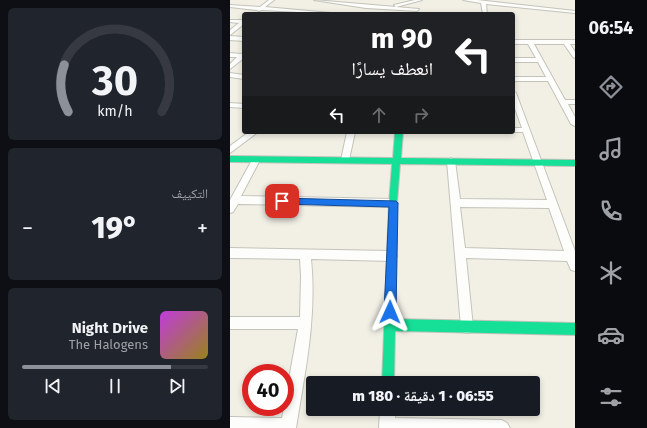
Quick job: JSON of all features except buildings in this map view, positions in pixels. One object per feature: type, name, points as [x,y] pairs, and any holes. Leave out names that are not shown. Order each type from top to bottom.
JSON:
[{"type":"street","points":[[230,6],[238,0]]},
{"type":"street","points":[[258,12],[272,0]]},
{"type":"street","points":[[316,0],[415,12],[424,0]]},
{"type":"street","points":[[333,0],[349,5],[364,0]]},
{"type":"street","points":[[382,8],[419,0]]},
{"type":"street","points":[[464,0],[575,12]]},
{"type":"street","points":[[483,2],[485,12]]},
{"type":"street","points":[[230,6],[284,12]]},
{"type":"street","points":[[359,6],[379,12]]},
{"type":"street","points":[[230,21],[242,22]]},
{"type":"street","points":[[230,33],[242,24]]},
{"type":"street","points":[[230,38],[242,40]]},
{"type":"street","points":[[515,42],[575,42]]},
{"type":"street","points":[[530,42],[575,124]]},
{"type":"street","points":[[566,42],[575,56]]},
{"type":"street","points":[[230,55],[242,56]]},
{"type":"street","points":[[230,67],[242,57]]},
{"type":"street","points":[[515,60],[540,60]]},
{"type":"street","points":[[230,75],[242,77]]},
{"type":"street","points":[[515,79],[550,79]]},
{"type":"street","points":[[563,102],[575,102]]},
{"type":"street","points":[[460,253],[574,259],[552,204],[527,130],[515,103]]},
{"type":"street","points":[[230,105],[242,106]]},
{"type":"street","points":[[515,130],[527,130]]},
{"type":"street","points":[[230,150],[252,134]]},
{"type":"street","points":[[345,160],[351,134]]},
{"type":"street","points":[[388,376],[393,203],[398,161],[399,134]]},
{"type":"street","points":[[230,143],[239,144]]},
{"type":"street","points":[[230,159],[575,163]]},
{"type":"street","points":[[230,209],[256,160]]},
{"type":"street","points":[[451,161],[467,327]]},
{"type":"street","points":[[235,200],[393,203]]},
{"type":"street","points":[[455,203],[552,204]]},
{"type":"street","points":[[230,253],[391,256]]},
{"type":"street","points":[[230,425],[288,427],[306,323],[308,285],[305,254]]},
{"type":"street","points":[[230,323],[306,323]]},
{"type":"street","points":[[390,325],[575,329]]},
{"type":"street","points":[[388,416],[388,427],[502,428]]},
{"type":"traffic: fast","points":[[388,376],[393,203],[399,134]]},
{"type":"traffic: fast","points":[[230,159],[575,163]]},
{"type":"traffic: fast","points":[[390,325],[575,329]]},
{"type":"route","points":[[282,201],[393,203],[390,312]]}]
